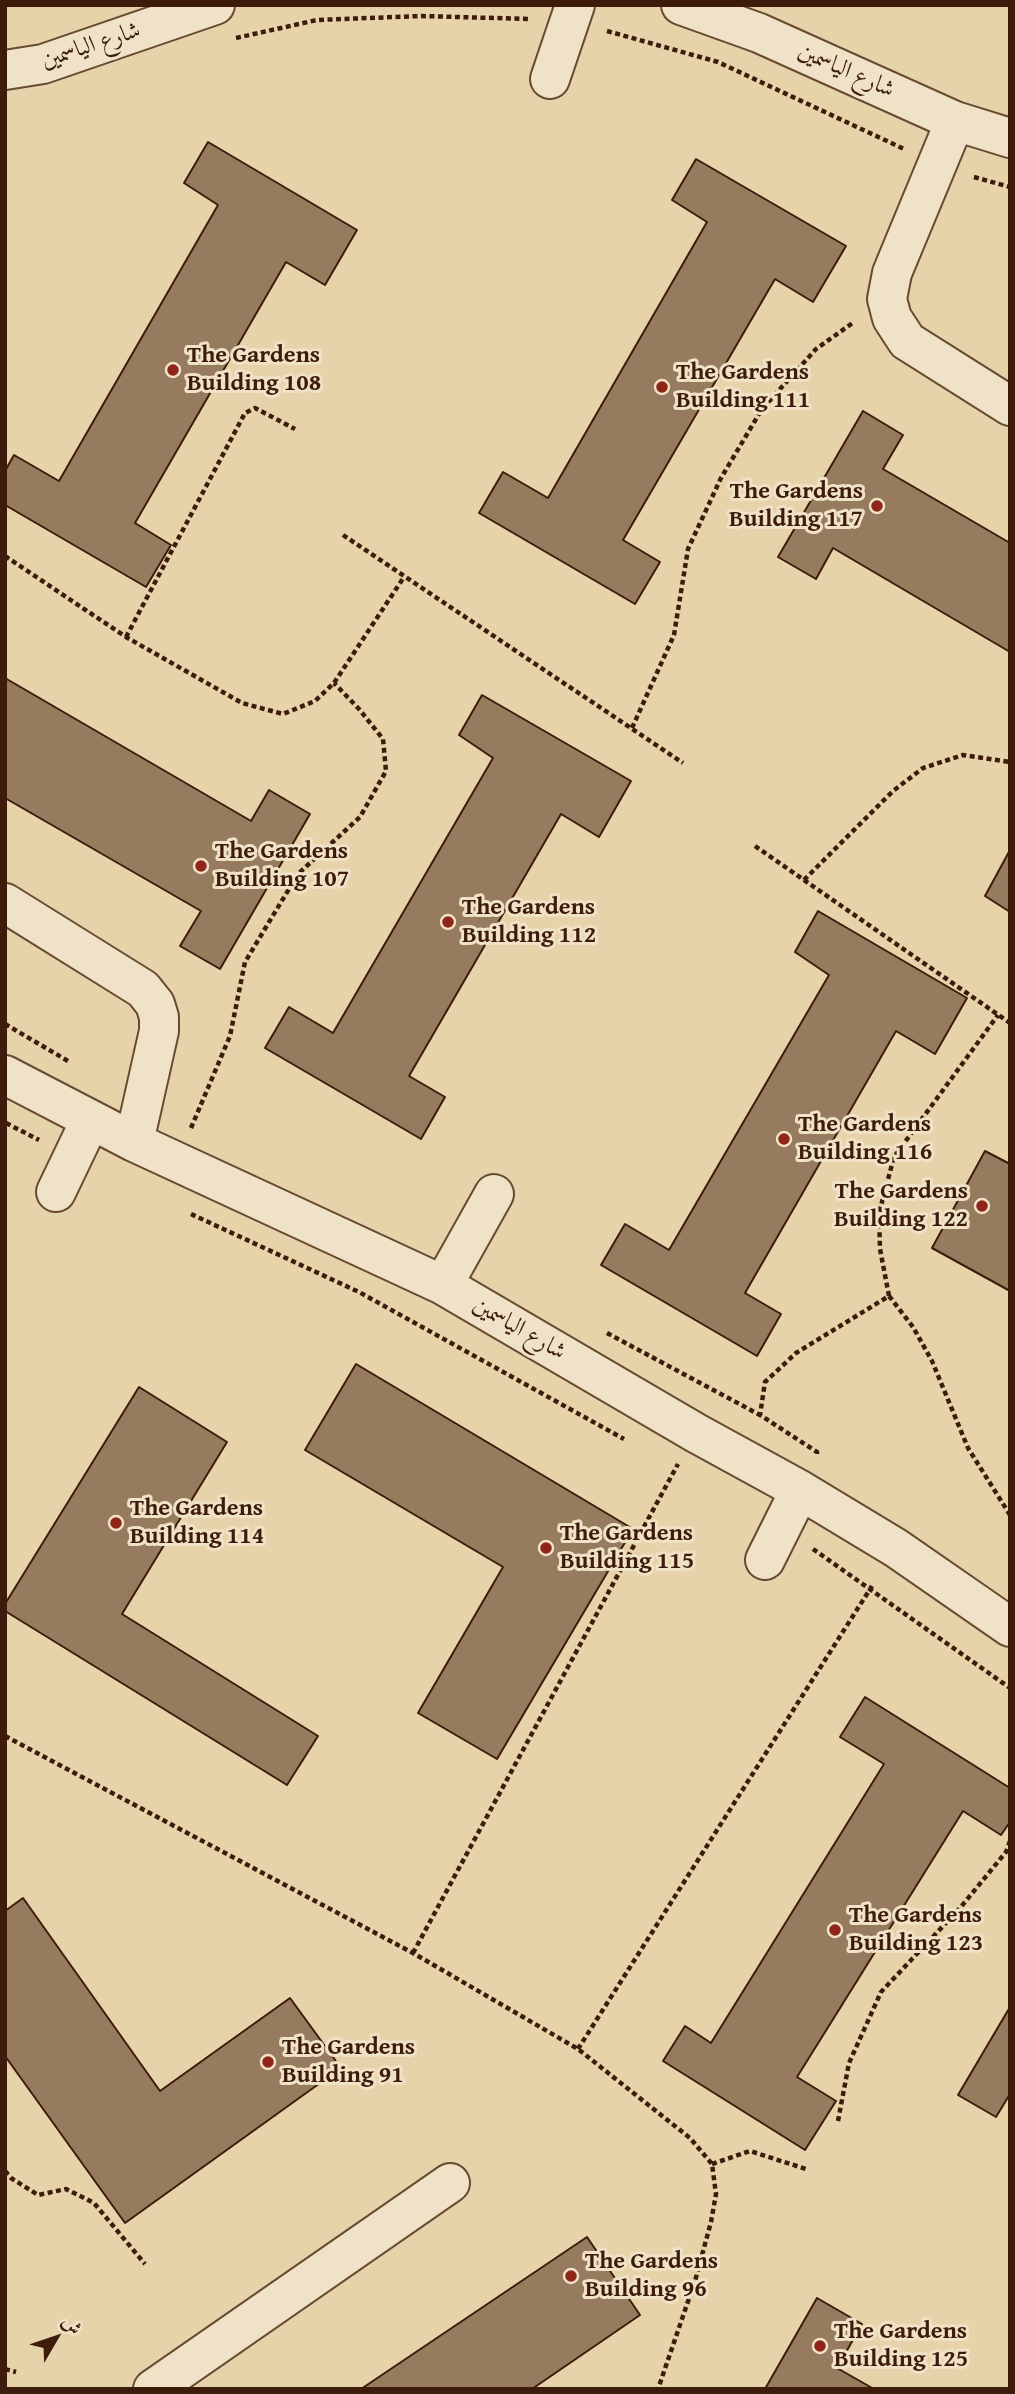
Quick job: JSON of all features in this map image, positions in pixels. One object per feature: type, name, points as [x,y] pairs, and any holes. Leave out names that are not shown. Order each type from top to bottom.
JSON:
[{"type":"street","name":"شارع الياسمين","points":[[5,70],[43,64],[215,5]]},
{"type":"street","points":[[550,79],[575,5]]},
{"type":"street","name":"شارع الياسمين","points":[[681,5],[759,33],[955,121],[1010,138]]},
{"type":"street","points":[[955,121],[892,273],[887,299],[892,318],[907,341],[1010,406]]},
{"type":"street","points":[[5,903],[143,989],[155,1004],[159,1031],[134,1142]]},
{"type":"street","name":"شارع الياسمين","points":[[5,1075],[90,1121],[443,1285],[695,1433],[800,1490],[896,1548],[1010,1627]]},
{"type":"street","points":[[56,1192],[90,1121]]},
{"type":"street","points":[[443,1285],[494,1194]]},
{"type":"street","points":[[773,1544],[800,1490]]},
{"type":"street","points":[[153,2389],[450,2183]]},
{"type":"path","points":[[632,728],[674,635],[688,549],[721,478],[762,410],[816,349],[887,299]]},
{"type":"path","points":[[126,637],[245,413],[255,408],[295,429]]},
{"type":"path","points":[[343,535],[683,763]]},
{"type":"path","points":[[5,556],[126,637],[242,703],[283,714],[315,701],[334,683],[404,577]]},
{"type":"path","points":[[178,1161],[230,1036],[245,962],[298,874],[360,817],[386,771],[383,739],[334,683]]},
{"type":"path","points":[[804,880],[893,791],[923,768],[963,755],[1010,762]]},
{"type":"path","points":[[755,846],[1010,1023]]},
{"type":"path","points":[[998,1015],[894,1157],[878,1213],[880,1249],[889,1296],[913,1327],[932,1361],[968,1448],[1010,1515]]},
{"type":"path","points":[[5,1122],[73,1158]]},
{"type":"path","points":[[185,1212],[359,1292],[628,1441]]},
{"type":"path","points":[[800,1490],[817,1452],[760,1415],[765,1382],[796,1353],[889,1296]]},
{"type":"path","points":[[413,1953],[695,1433]]},
{"type":"path","points":[[665,1461],[677,1468]]},
{"type":"path","points":[[773,1544],[871,1587],[1010,1688]]},
{"type":"path","points":[[578,2049],[896,1548]]},
{"type":"path","points":[[5,1736],[413,1953],[578,2049],[690,2138],[712,2164],[716,2194],[695,2281],[658,2389]]},
{"type":"path","points":[[838,2121],[849,2063],[881,1992],[960,1908],[1006,1852],[1010,1841]]},
{"type":"path","points":[[712,2164],[750,2151],[806,2169]]},
{"type":"path","points":[[5,2171],[11,2178],[38,2194],[66,2189],[93,2203],[145,2264]]},
{"type":"path","points":[[5,2369],[16,2372]]},
{"type":"building","name":"The Gardens Building 108","points":[[208,142],[357,230],[325,285],[286,262],[135,523],[171,545],[146,587],[5,505],[5,471],[14,455],[59,481],[218,205],[184,183]]},
{"type":"building","name":"The Gardens Building 111","points":[[696,159],[846,246],[813,302],[775,279],[623,540],[660,562],[635,604],[479,513],[503,472],[548,498],[707,222],[672,200]]},
{"type":"building","name":"The Gardens Building 117","points":[[863,411],[903,435],[883,469],[1010,543],[1010,652],[833,548],[816,579],[778,557]]},
{"type":"building","name":"The Gardens Building 107","points":[[5,678],[251,821],[269,790],[310,814],[220,969],[180,946],[201,911],[5,798]]},
{"type":"building","name":"The Gardens Building 112","points":[[482,695],[631,781],[599,837],[561,814],[409,1076],[445,1097],[421,1139],[265,1048],[289,1007],[333,1033],[493,758],[459,735]]},
{"type":"building","points":[[1010,850],[1010,912],[985,896]]},
{"type":"building","name":"The Gardens Building 116","points":[[818,911],[967,998],[935,1054],[896,1031],[745,1293],[781,1314],[757,1356],[601,1265],[625,1224],[669,1250],[829,975],[795,952]]},
{"type":"building","name":"The Gardens Building 122","points":[[985,1151],[1010,1164],[1010,1291],[932,1248]]},
{"type":"building","name":"The Gardens Building 115","points":[[356,1364],[633,1529],[497,1759],[418,1713],[503,1567],[305,1450]]},
{"type":"building","name":"The Gardens Building 114","points":[[139,1387],[227,1442],[122,1614],[318,1736],[287,1785],[5,1611],[5,1604]]},
{"type":"building","name":"The Gardens Building 123","points":[[865,1697],[1010,1788],[1010,1822],[1001,1835],[963,1811],[797,2077],[836,2101],[805,2150],[663,2061],[685,2026],[711,2043],[884,1764],[840,1737]]},
{"type":"building","name":"The Gardens Building 91","points":[[23,1898],[160,2091],[290,1998],[341,2068],[125,2223],[5,2056],[5,1911]]},
{"type":"building","points":[[1010,2007],[1010,2094],[996,2117],[958,2095]]},
{"type":"building","name":"The Gardens Building 96","points":[[587,2237],[640,2315],[532,2389],[361,2389]]},
{"type":"building","name":"The Gardens Building 125","points":[[817,2298],[862,2324],[837,2368],[874,2389],[765,2389]]},
{"type":"place","name":"The Gardens Building 108","points":[[173,370]]},
{"type":"place","name":"The Gardens Building 111","points":[[662,387]]},
{"type":"place","name":"The Gardens Building 117","points":[[877,506]]},
{"type":"place","name":"The Gardens Building 107","points":[[201,866]]},
{"type":"place","name":"The Gardens Building 112","points":[[448,922]]},
{"type":"place","name":"The Gardens Building 116","points":[[784,1139]]},
{"type":"place","name":"The Gardens Building 122","points":[[982,1206]]},
{"type":"place","name":"The Gardens Building 114","points":[[116,1523]]},
{"type":"place","name":"The Gardens Building 115","points":[[546,1548]]},
{"type":"place","name":"The Gardens Building 123","points":[[835,1930]]},
{"type":"place","name":"The Gardens Building 91","points":[[268,2062]]},
{"type":"place","name":"The Gardens Building 96","points":[[571,2276]]},
{"type":"place","name":"The Gardens Building 125","points":[[820,2346]]}]
